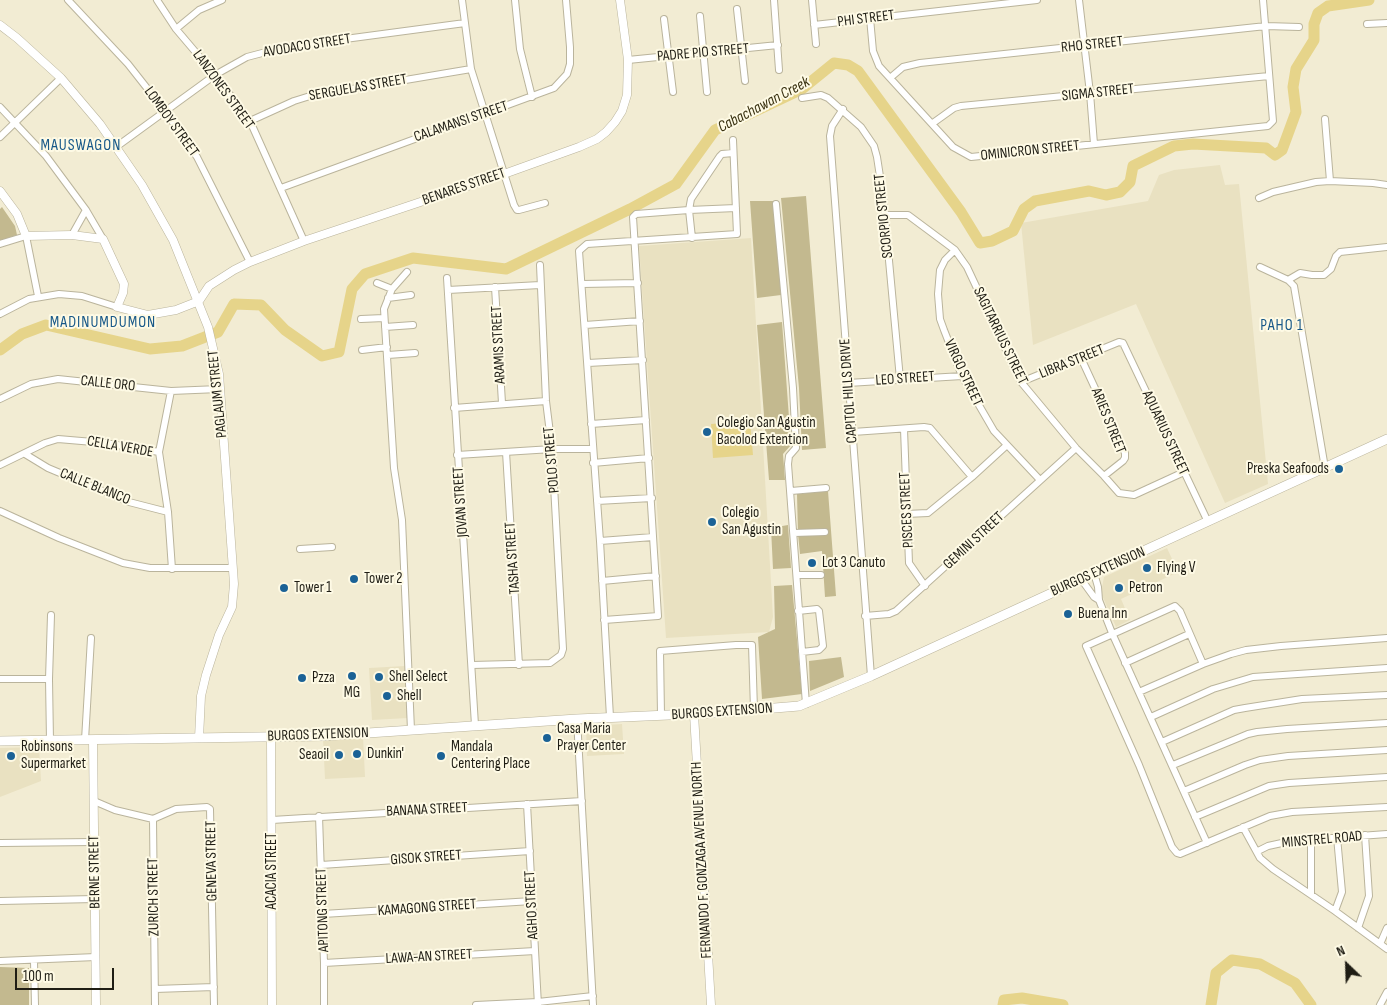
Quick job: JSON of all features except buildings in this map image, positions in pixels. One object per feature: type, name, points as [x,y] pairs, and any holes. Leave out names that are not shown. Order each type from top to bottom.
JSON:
[{"type":"main road","name":"BURGOS EXTENSION","points":[[0,740],[323,736],[475,725],[694,714],[806,704],[1387,439]]},
{"type":"street","name":"LOMBOY STREET","points":[[68,0],[128,64],[165,111],[197,157],[250,262]]},
{"type":"street","name":"LANZONES STREET","points":[[157,0],[176,29],[215,75],[250,121],[304,241]]},
{"type":"street","points":[[176,29],[199,10],[222,0]]},
{"type":"street","points":[[462,0],[471,69],[517,210],[545,203]]},
{"type":"street","points":[[515,0],[520,49],[532,97]]},
{"type":"street","name":"CALAMANSI STREET","points":[[281,188],[554,88],[567,74],[570,64],[566,0]]},
{"type":"street","name":"BENARES STREET","points":[[199,301],[209,286],[250,262],[304,241],[504,174],[579,147],[598,138],[606,132],[622,111],[627,95],[628,60],[620,0]]},
{"type":"street","points":[[774,0],[779,70]]},
{"type":"street","points":[[812,0],[816,44]]},
{"type":"street","name":"PHI STREET","points":[[814,25],[1037,0]]},
{"type":"street","points":[[1079,0],[1094,144]]},
{"type":"street","points":[[1262,0],[1266,26],[1269,76]]},
{"type":"street","points":[[737,9],[745,81]]},
{"type":"street","points":[[700,16],[707,92]]},
{"type":"street","name":"OMINICRON STREET","points":[[870,18],[874,59],[879,66],[952,146],[971,157],[1268,126],[1273,120],[1269,76]]},
{"type":"street","points":[[664,19],[673,92]]},
{"type":"street","name":"AVODACO STREET","points":[[116,147],[215,75],[247,57],[285,47],[465,23]]},
{"type":"street","points":[[1367,24],[1387,23]]},
{"type":"street","name":"PAGLAUM STREET","points":[[0,25],[61,78],[100,124],[142,185],[162,219],[199,301],[215,351],[234,598],[216,642],[206,675],[201,696],[199,738]]},
{"type":"street","name":"RHO STREET","points":[[890,78],[903,67],[920,62],[1266,26],[1298,27]]},
{"type":"street","name":"PADRE PIO STREET","points":[[628,60],[778,45]]},
{"type":"street","name":"SERGUELAS STREET","points":[[250,121],[294,101],[318,94],[471,69]]},
{"type":"street","name":"SIGMA STREET","points":[[933,123],[954,108],[962,106],[1269,76]]},
{"type":"street","points":[[0,137],[61,78]]},
{"type":"street","name":"SCORPIO STREET","points":[[802,98],[825,96],[861,127],[874,146],[885,215],[900,379]]},
{"type":"street","points":[[0,107],[46,156],[86,210],[104,239],[124,284],[123,293],[117,308]]},
{"type":"street","name":"CAPITOL HILLS DRIVE","points":[[843,110],[832,126],[830,136],[871,676]]},
{"type":"street","points":[[1325,119],[1330,181]]},
{"type":"street","points":[[610,717],[600,541],[579,251],[587,244],[737,234],[733,140]]},
{"type":"street","points":[[692,238],[689,210],[695,191],[722,154],[733,153]]},
{"type":"street","points":[[1259,198],[1273,192],[1316,182],[1373,182],[1387,185]]},
{"type":"street","points":[[0,191],[17,214],[26,236],[38,296]]},
{"type":"street","points":[[776,204],[793,388],[796,448],[789,458],[798,611],[806,704]]},
{"type":"street","points":[[604,620],[658,616],[652,498],[634,242],[634,216],[689,210],[736,208]]},
{"type":"street","points":[[72,235],[86,210]]},
{"type":"street","name":"SAGITARRIUS STREET","points":[[885,215],[908,215],[955,250],[967,267],[1021,382],[1076,448],[1119,493],[1134,495],[1184,472]]},
{"type":"street","points":[[0,244],[26,236],[72,235],[104,239]]},
{"type":"street","points":[[1288,280],[1300,273],[1324,275],[1331,269],[1336,256],[1340,252],[1387,247]]},
{"type":"street","name":"VIRGO STREET","points":[[955,250],[945,260],[940,270],[938,294],[940,319],[962,376],[994,431],[1040,480]]},
{"type":"street","name":"POLO STREET","points":[[519,665],[550,663],[561,655],[563,649],[552,449],[546,401],[540,266]]},
{"type":"street","points":[[1260,267],[1288,280],[1294,286],[1296,292],[1325,468]]},
{"type":"street","points":[[407,272],[392,289],[384,309],[384,318],[388,355],[394,468],[402,520],[411,730]]},
{"type":"street","name":"JOVAN STREET","points":[[447,278],[475,725]]},
{"type":"street","points":[[377,283],[392,289]]},
{"type":"street","points":[[582,284],[638,283]]},
{"type":"street","points":[[448,290],[540,285]]},
{"type":"street","name":"ARAMIS STREET","points":[[495,287],[502,403]]},
{"type":"street","points":[[0,314],[20,303],[49,294],[71,294],[148,315],[176,310],[199,301]]},
{"type":"street","points":[[388,298],[410,295]]},
{"type":"street","points":[[361,319],[384,318]]},
{"type":"street","points":[[585,325],[640,321]]},
{"type":"street","points":[[385,327],[413,325]]},
{"type":"street","name":"LIBRA STREET","points":[[1021,382],[1119,342],[1122,343]]},
{"type":"street","name":"AQUARIUS STREET","points":[[1122,343],[1208,522]]},
{"type":"street","points":[[362,350],[387,347]]},
{"type":"street","points":[[388,355],[415,353]]},
{"type":"street","name":"ARIES STREET","points":[[1081,358],[1125,453],[1123,461],[1104,476]]},
{"type":"street","points":[[588,363],[643,360]]},
{"type":"street","name":"LEO STREET","points":[[848,384],[962,376]]},
{"type":"street","name":"CALLE ORO","points":[[0,399],[31,384],[58,379],[171,391],[219,389]]},
{"type":"street","points":[[159,452],[171,391]]},
{"type":"street","points":[[454,408],[546,401]]},
{"type":"street","points":[[591,424],[646,420]]},
{"type":"street","points":[[853,432],[930,428],[972,477]]},
{"type":"street","name":"PISCES STREET","points":[[904,429],[906,514],[910,563],[925,586]]},
{"type":"street","name":"CELLA VERDE","points":[[0,466],[45,442],[58,439],[105,443],[159,452],[168,512],[172,569]]},
{"type":"street","points":[[906,514],[928,514],[1007,445]]},
{"type":"street","name":"GEMINI STREET","points":[[865,616],[889,614],[896,611],[1076,448]]},
{"type":"street","points":[[457,455],[552,449],[592,449]]},
{"type":"street","name":"TASHA STREET","points":[[506,452],[519,665]]},
{"type":"street","name":"CALLE BLANCO","points":[[25,454],[48,468],[102,491],[146,507],[168,512]]},
{"type":"street","points":[[593,463],[649,458]]},
{"type":"street","points":[[791,492],[826,488]]},
{"type":"street","points":[[597,502],[652,498]]},
{"type":"street","points":[[0,511],[59,538],[123,563],[150,568],[172,569],[233,568]]},
{"type":"street","points":[[794,533],[825,532]]},
{"type":"street","points":[[600,541],[653,537]]},
{"type":"street","points":[[300,549],[332,548]]},
{"type":"street","points":[[1094,574],[1099,600],[1112,633],[1207,843]]},
{"type":"street","points":[[797,575],[821,575]]},
{"type":"street","points":[[602,581],[656,576]]},
{"type":"street","points":[[1081,579],[1094,597],[1099,600]]},
{"type":"street","points":[[1203,664],[1178,608],[1175,606],[1086,646],[1139,765],[1172,847],[1177,853],[1180,854],[1270,816],[1292,812],[1387,807]]},
{"type":"street","points":[[798,611],[817,609],[819,611],[823,646],[819,650],[802,652]]},
{"type":"street","points":[[50,740],[51,615]]},
{"type":"street","points":[[1125,663],[1189,634]]},
{"type":"street","points":[[89,740],[90,638]]},
{"type":"street","points":[[1139,692],[1203,664],[1231,654],[1260,647],[1387,638]]},
{"type":"street","points":[[661,715],[660,651],[752,645],[754,710]]},
{"type":"street","points":[[472,665],[519,665]]},
{"type":"street","points":[[1151,717],[1213,688],[1253,676],[1387,668]]},
{"type":"street","points":[[0,679],[49,679]]},
{"type":"street","points":[[1162,742],[1234,710],[1302,699],[1387,695]]},
{"type":"street","name":"FERNANDO F. GONZAGA AVENUE NORTH","points":[[694,714],[711,1005]]},
{"type":"street","points":[[577,719],[593,1005]]},
{"type":"street","points":[[1173,765],[1257,732],[1287,728],[1387,723]]},
{"type":"street","name":"ACACIA STREET","points":[[271,736],[272,1005]]},
{"type":"street","name":"BERNE STREET","points":[[89,740],[94,801],[96,1005]]},
{"type":"street","points":[[1184,791],[1260,760],[1288,756],[1387,750]]},
{"type":"street","points":[[1195,817],[1269,786],[1387,777]]},
{"type":"street","points":[[94,801],[115,810],[153,819]]},
{"type":"street","name":"BANANA STREET","points":[[272,820],[582,801]]},
{"type":"street","name":"AGHO STREET","points":[[527,804],[538,1003]]},
{"type":"street","name":"GENEVA STREET","points":[[153,819],[176,809],[207,807],[210,809],[214,1005]]},
{"type":"street","name":"APITONG STREET","points":[[320,816],[324,1005]]},
{"type":"street","name":"ZURICH STREET","points":[[153,819],[155,1005]]},
{"type":"street","points":[[1243,827],[1258,851],[1260,858],[1387,949]]},
{"type":"street","name":"MINSTREL ROAD","points":[[1258,851],[1268,846],[1311,838],[1387,834]]},
{"type":"street","points":[[1358,928],[1369,896],[1365,835]]},
{"type":"street","points":[[1335,911],[1342,892],[1337,837]]},
{"type":"street","points":[[1311,838],[1311,894]]},
{"type":"street","points":[[0,843],[94,842]]},
{"type":"street","name":"GISOK STREET","points":[[321,864],[530,851]]},
{"type":"street","points":[[0,901],[95,899]]},
{"type":"street","name":"KAMAGONG STREET","points":[[323,914],[532,901]]},
{"type":"street","points":[[1380,944],[1387,928]]},
{"type":"street","name":"LAWA-AN STREET","points":[[324,964],[534,951]]},
{"type":"street","points":[[0,961],[96,957]]},
{"type":"street","points":[[34,961],[35,1005]]},
{"type":"street","points":[[155,989],[214,987]]},
{"type":"street","points":[[1380,1005],[1387,992]]},
{"type":"street","points":[[476,1005],[538,1003],[593,996]]},
{"type":"shaded area","points":[[1220,165],[1225,185],[1239,184],[1268,484],[1225,503],[1136,304],[1033,345],[1021,223],[1148,201],[1159,175],[1174,170]]},
{"type":"shaded area","points":[[806,196],[826,448],[802,450],[799,388],[781,198]]},
{"type":"shaded area","points":[[750,201],[774,201],[781,295],[757,298]]},
{"type":"shaded area","points":[[2,207],[15,226],[17,235],[0,241],[0,209]]},
{"type":"shaded area","name":"Colegio San Agustin Bacolod Extention","points":[[751,238],[773,617],[769,632],[666,638],[639,246]]},
{"type":"shaded area","points":[[782,322],[791,445],[783,454],[785,480],[769,480],[757,325]]},
{"type":"shaded area","points":[[750,421],[753,455],[713,458],[711,424]]},
{"type":"shaded area","points":[[828,491],[836,596],[825,597],[822,551],[800,554],[797,494]]},
{"type":"shaded area","points":[[788,525],[791,568],[773,569],[771,528]]},
{"type":"shaded area","points":[[1167,548],[1178,572],[1121,599],[1130,620],[1116,627],[1101,593],[1104,577]]},
{"type":"shaded area","points":[[792,585],[802,694],[762,699],[758,637],[775,629],[774,586]]},
{"type":"shaded area","points":[[841,657],[844,677],[810,691],[809,661]]},
{"type":"shaded area","points":[[405,666],[408,718],[372,720],[369,668]]},
{"type":"shaded area","points":[[622,724],[624,754],[587,756],[586,726]]},
{"type":"shaded area","points":[[363,736],[365,777],[325,779],[323,738]]},
{"type":"shaded area","points":[[39,747],[41,781],[0,797],[0,748]]},
{"type":"shaded area","points":[[0,967],[29,968],[29,1005],[0,1005]]},
{"type":"waterway","name":"Cabachawan Creek","points":[[0,350],[22,334],[46,325],[150,349],[182,346],[218,332],[234,304],[261,305],[285,330],[322,356],[339,352],[352,289],[365,274],[413,258],[506,269],[630,209],[676,184],[715,130],[802,89],[834,63],[848,65],[858,71],[961,212],[980,243],[992,241],[1013,231],[1024,209],[1035,201],[1089,191],[1106,195],[1120,192],[1130,182],[1133,166],[1174,146],[1193,144],[1266,148],[1275,155],[1282,150],[1296,112],[1293,87],[1296,69],[1314,40],[1314,24],[1318,13],[1328,6],[1369,0]]},
{"type":"waterway","points":[[1211,1005],[1216,973],[1232,960],[1260,964],[1295,983],[1311,1005]]},
{"type":"waterway","points":[[1003,1005],[1004,1000],[1022,998],[1063,1005]]},
{"type":"place","name":"Colegio San Agustin Bacolod Extention","points":[[707,432]]},
{"type":"place","name":"Preska Seafoods","points":[[1339,469]]},
{"type":"place","name":"Colegio San Agustin","points":[[712,522]]},
{"type":"place","name":"Lot 3 Canuto","points":[[812,563]]},
{"type":"place","name":"Flying V","points":[[1147,568]]},
{"type":"place","name":"Tower 2","points":[[354,579]]},
{"type":"place","name":"Tower 1","points":[[284,588]]},
{"type":"place","name":"Petron","points":[[1119,588]]},
{"type":"place","name":"Buena Inn","points":[[1068,614]]},
{"type":"place","name":"MG","points":[[352,676]]},
{"type":"place","name":"Shell Select","points":[[379,677]]},
{"type":"place","name":"Pzza","points":[[302,678]]},
{"type":"place","name":"Shell","points":[[387,696]]},
{"type":"place","name":"Casa Maria Prayer Center","points":[[547,738]]},
{"type":"place","name":"Dunkin'","points":[[357,754]]},
{"type":"place","name":"Seaoil","points":[[339,755]]},
{"type":"place","name":"Robinsons Supermarket","points":[[11,756]]},
{"type":"place","name":"Mandala Centering Place","points":[[441,756]]},
{"type":"district","name":"MAUSWAGON","points":[[81,146]]},
{"type":"district","name":"MADINUMDUMON","points":[[103,323]]},
{"type":"district","name":"PAHO 1","points":[[1282,326]]}]
